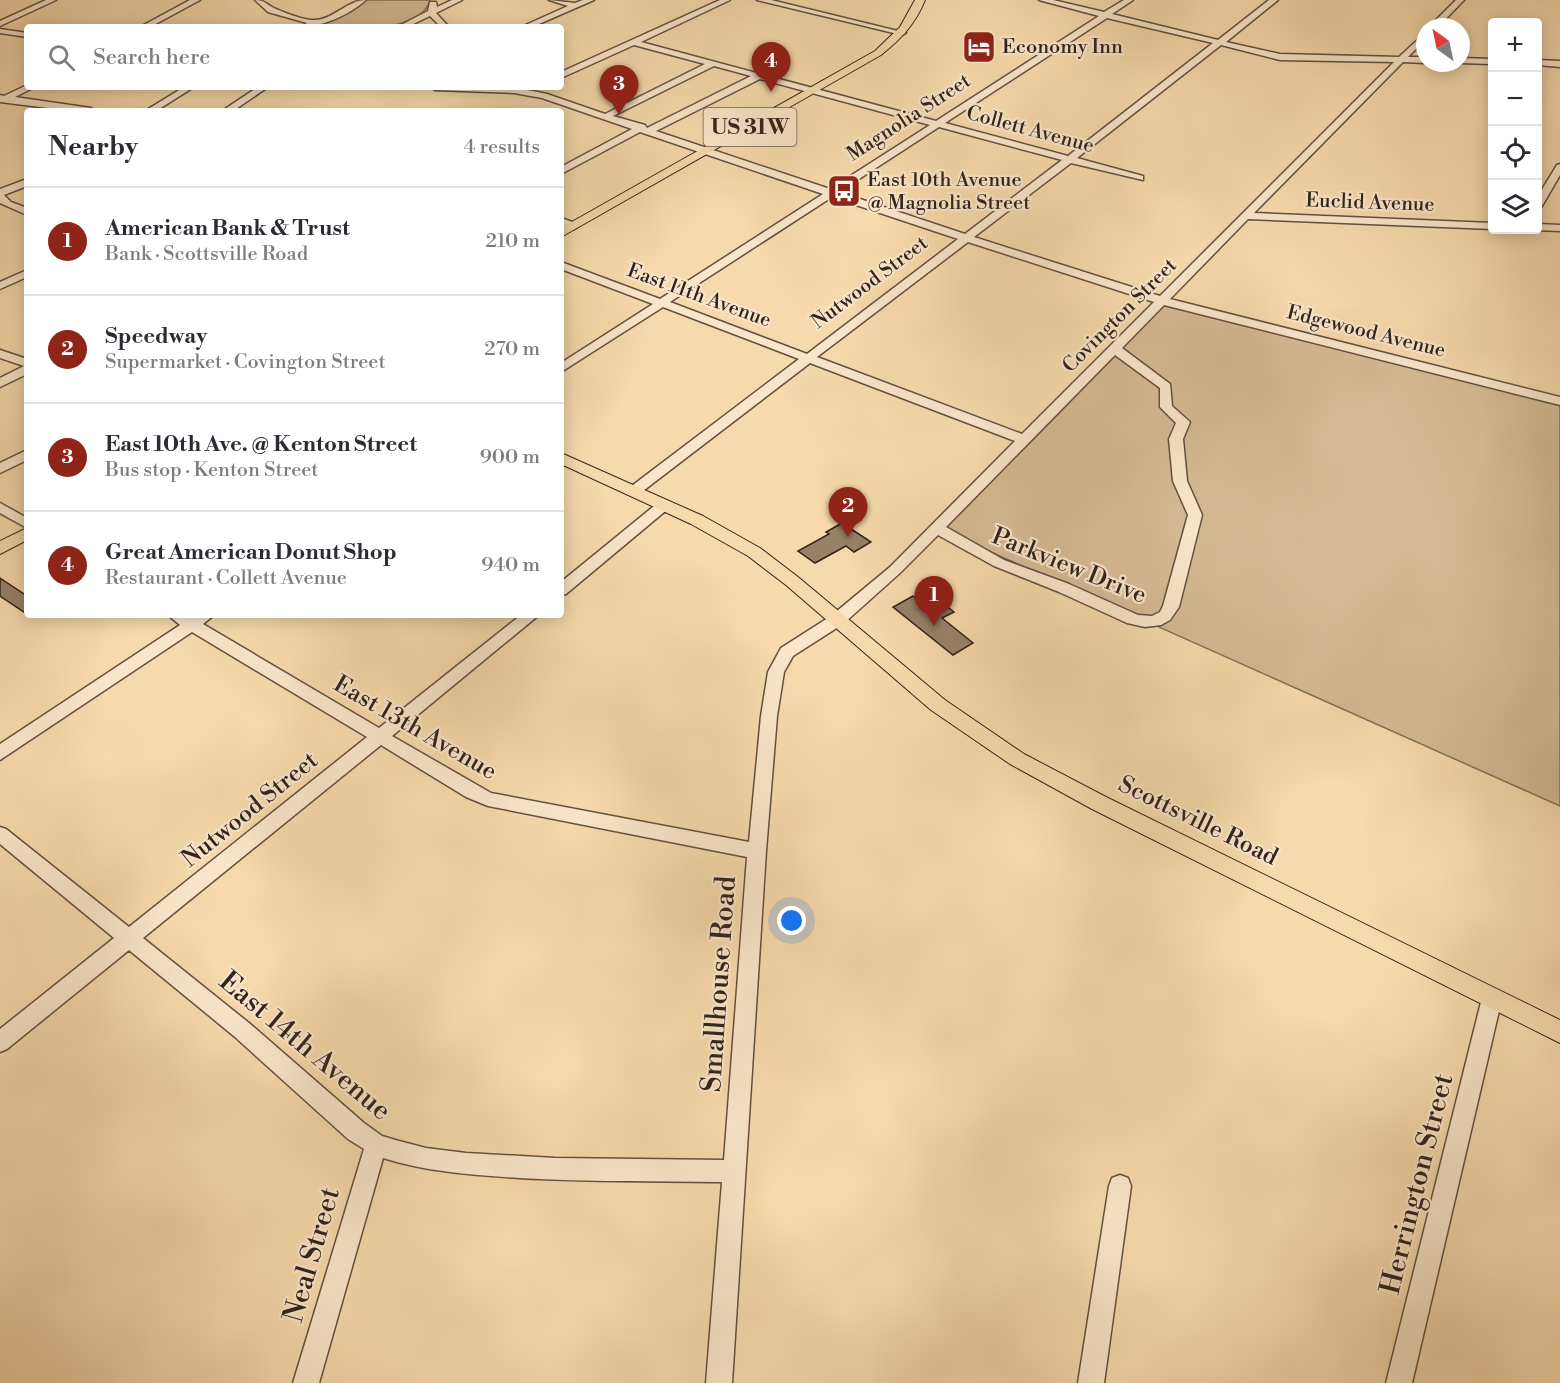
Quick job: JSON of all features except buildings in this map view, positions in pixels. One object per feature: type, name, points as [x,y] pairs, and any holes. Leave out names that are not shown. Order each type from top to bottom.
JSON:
[{"type":"main road","name":"US 31W","points":[[564,231],[870,59],[902,33],[915,16],[920,0]]},
{"type":"main road","name":"Scottsville Road","points":[[564,459],[726,534],[754,552],[938,705],[1017,759],[1099,803],[1560,1032]]},
{"type":"main road","points":[[0,548],[24,535]]},
{"type":"street","points":[[0,24],[52,0]]},
{"type":"street","points":[[150,24],[196,0]]},
{"type":"street","points":[[259,0],[271,10],[314,23],[339,14],[362,0]]},
{"type":"street","points":[[432,13],[435,0]]},
{"type":"street","points":[[408,24],[458,0]]},
{"type":"street","points":[[553,0],[576,6]]},
{"type":"street","points":[[532,24],[590,0]]},
{"type":"street","points":[[564,74],[726,0]]},
{"type":"street","points":[[761,0],[775,1],[902,33]]},
{"type":"street","points":[[1043,0],[1280,57],[1416,60]]},
{"type":"street","name":"Magnolia Street","points":[[564,366],[1129,0]]},
{"type":"street","name":"Nutwood Street","points":[[634,491],[1069,160],[1274,0]]},
{"type":"street","points":[[1442,18],[1460,0]]},
{"type":"street","points":[[432,13],[442,24]]},
{"type":"street","points":[[0,16],[13,18]]},
{"type":"street","points":[[0,31],[24,34]]},
{"type":"street","name":"Collett Avenue","points":[[633,42],[1139,178]]},
{"type":"street","name":"Covington Street","points":[[837,620],[879,586],[1416,44]]},
{"type":"street","points":[[1470,61],[1488,62]]},
{"type":"street","points":[[607,116],[714,63]]},
{"type":"street","points":[[1542,63],[1560,64]]},
{"type":"street","points":[[564,170],[759,76]]},
{"type":"street","points":[[2,99],[24,89]]},
{"type":"street","points":[[155,108],[185,90]]},
{"type":"street","points":[[232,108],[259,90]]},
{"type":"street","name":"Edgewood Avenue","points":[[532,90],[965,238],[1163,301],[1560,401]]},
{"type":"street","points":[[2,99],[69,108]]},
{"type":"street","points":[[551,108],[564,102]]},
{"type":"street","points":[[1542,197],[1560,167]]},
{"type":"street","points":[[24,183],[0,195],[7,204],[24,211]]},
{"type":"street","points":[[0,210],[24,217]]},
{"type":"street","name":"Euclid Avenue","points":[[1246,216],[1488,226]]},
{"type":"street","points":[[564,223],[574,226]]},
{"type":"street","points":[[1542,227],[1560,228]]},
{"type":"street","name":"East 11th Avenue","points":[[564,266],[1025,440]]},
{"type":"street","points":[[0,286],[24,274]]},
{"type":"street","name":"Parkview Drive","points":[[937,528],[999,563],[1064,588],[1133,619],[1150,622],[1165,616],[1171,607],[1195,515],[1180,481],[1176,439],[1183,422],[1166,407],[1167,387],[1115,349]]},
{"type":"street","points":[[0,354],[24,362]]},
{"type":"street","points":[[0,383],[24,371]]},
{"type":"street","points":[[0,469],[24,456]]},
{"type":"street","points":[[564,588],[664,505]]},
{"type":"street","points":[[0,507],[24,522]]},
{"type":"street","name":"Nutwood Street","points":[[0,1042],[527,618]]},
{"type":"street","points":[[0,753],[199,620]]},
{"type":"street","name":"East 13th Avenue","points":[[199,620],[433,771],[488,799],[757,851]]},
{"type":"street","name":"Smallhouse Road","points":[[719,1383],[757,851],[769,716],[776,672],[787,652],[837,620]]},
{"type":"street","name":"East 14th Avenue","points":[[0,834],[242,1030],[356,1131],[376,1144],[426,1159],[466,1164],[555,1169],[734,1171]]},
{"type":"street","name":"Herrington Street","points":[[1399,1383],[1492,998]]},
{"type":"street","name":"Neal Street","points":[[306,1383],[376,1144]]},
{"type":"street","points":[[1091,1383],[1119,1186]]},
{"type":"shaded area","points":[[365,0],[430,0],[423,12],[399,24],[317,24],[346,12]]},
{"type":"shaded area","points":[[1163,301],[1560,403],[1560,806],[937,528]]},
{"type":"place","name":"Economy Inn","points":[[979,47]]},
{"type":"place","name":"Great American Donut Shop","points":[[771,92]]},
{"type":"place","name":"East 10th Ave. @ Kenton Street","points":[[619,115]]},
{"type":"place","name":"East 10th Avenue @ Magnolia Street","points":[[844,191]]},
{"type":"place","name":"Speedway","points":[[848,537]]},
{"type":"place","name":"American Bank & Trust","points":[[934,626]]}]
